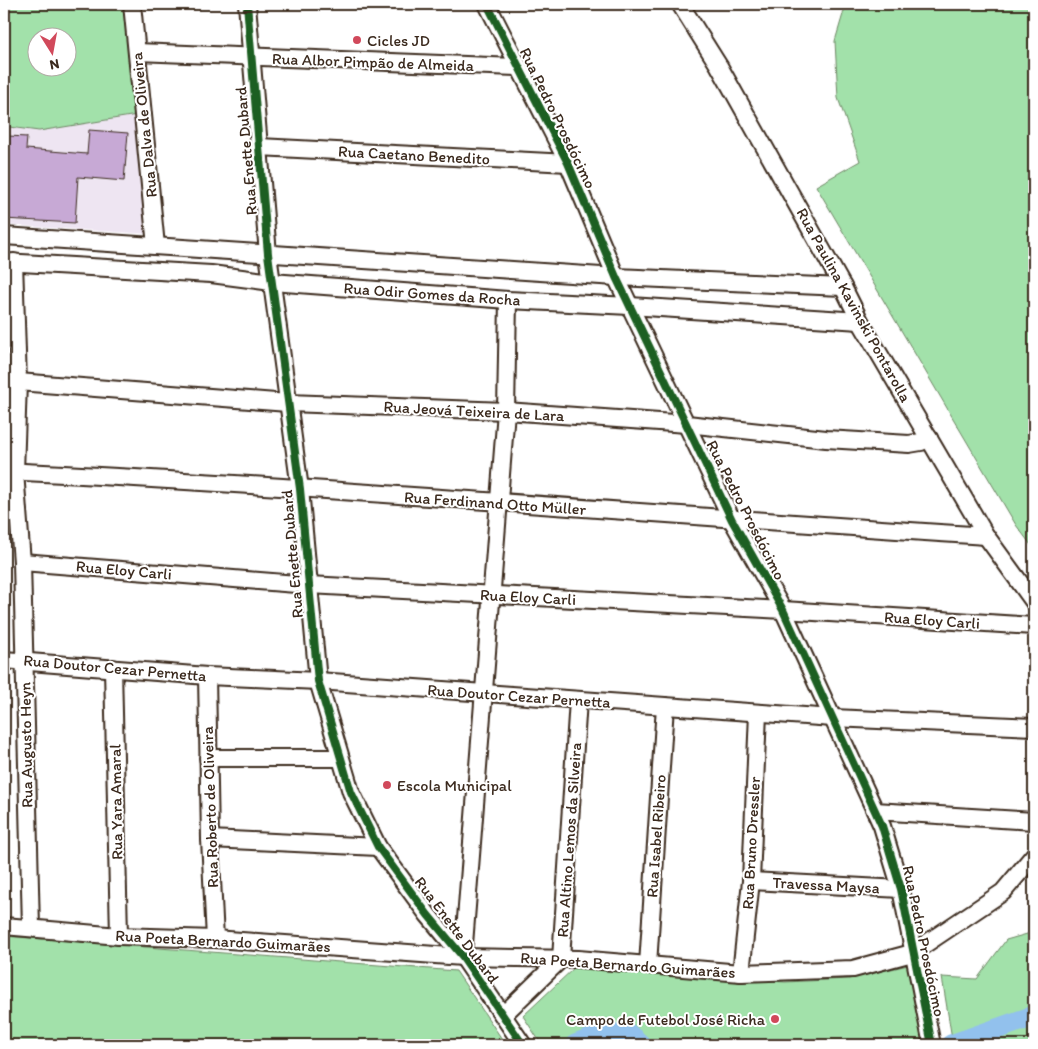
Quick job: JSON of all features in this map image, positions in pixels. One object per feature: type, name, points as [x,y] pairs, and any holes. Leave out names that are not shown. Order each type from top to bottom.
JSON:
[{"type":"street","name":"Rua Dalva de Oliveira","points":[[132,4],[156,246]]},
{"type":"street","name":"Rua Enette Dubard","points":[[247,4],[268,254],[300,489],[318,681],[351,792],[378,847],[428,915],[463,957],[523,1045]]},
{"type":"street","name":"Rua Pedro Prosdócimo","points":[[487,4],[568,163],[616,277],[732,520],[783,610],[882,826],[901,889],[912,954],[932,1045]]},
{"type":"street","name":"Rua Paulina Kavinski Pontarolla","points":[[680,4],[719,66],[843,287],[860,321],[986,536],[1034,602]]},
{"type":"street","name":"Rua Albor Pimpão de Almeida","points":[[137,52],[518,67]]},
{"type":"street","name":"Rua Caetano Benedito","points":[[259,147],[568,163]]},
{"type":"street","name":"Rua Odir Gomes da Rocha","points":[[4,236],[616,277],[843,287]]},
{"type":"street","name":"Rua Odir Gomes da Rocha","points":[[9,262],[211,274],[272,282],[508,300],[860,321]]},
{"type":"street","name":"Rua Augusto Heyn","points":[[9,262],[18,382],[9,472],[22,562],[31,928]]},
{"type":"street","points":[[463,957],[506,410],[508,300]]},
{"type":"street","name":"Rua Jeová Teixeira de Lara","points":[[18,382],[288,403],[506,410],[687,424],[826,439],[909,444],[921,442],[929,438]]},
{"type":"street","name":"Rua Ferdinand Otto Müller","points":[[9,472],[300,489],[986,536]]},
{"type":"street","name":"Rua Eloy Carli","points":[[22,562],[309,585],[783,610],[1034,626]]},
{"type":"street","name":"Rua Doutor Cezar Pernetta","points":[[4,660],[207,676],[318,681],[833,718],[1034,727]]},
{"type":"street","name":"Rua Yara Amaral","points":[[113,668],[119,936]]},
{"type":"street","name":"Rua Roberto de Oliveira","points":[[207,676],[210,839],[215,939]]},
{"type":"street","name":"Rua Altino Lemos da Silveira","points":[[503,1015],[561,959],[578,700]]},
{"type":"street","name":"Rua Isabel Ribeiro","points":[[648,965],[665,706]]},
{"type":"street","name":"Rua Bruno Dressler","points":[[741,973],[751,881],[758,713]]},
{"type":"street","points":[[208,758],[340,758]]},
{"type":"street","points":[[875,811],[1034,821]]},
{"type":"street","points":[[210,839],[378,847]]},
{"type":"street","name":"Rua Poeta Bernardo Guimarães","points":[[4,926],[119,936],[215,939],[463,957],[561,959],[741,973],[853,969],[912,954],[1003,892],[1034,855]]},
{"type":"street","name":"Travessa Maysa","points":[[751,881],[901,889]]},
{"type":"shaded area","points":[[137,115],[148,234],[4,225],[4,131],[9,127],[39,131]]},
{"type":"green space","points":[[4,4],[123,4],[137,115],[39,131],[9,127],[4,131]]},
{"type":"green space","points":[[846,4],[1034,4],[1034,549],[1016,525],[816,186],[860,161],[838,98],[835,41]]},
{"type":"green space","points":[[1034,932],[1034,1045],[953,1045],[942,977],[977,979],[1006,940]]},
{"type":"green space","points":[[4,936],[456,971],[506,1045],[4,1045]]},
{"type":"green space","points":[[908,965],[923,1045],[542,1045],[523,1016],[574,968],[785,982],[849,979]]},
{"type":"building","points":[[89,130],[128,133],[124,181],[78,177],[75,223],[4,219],[8,136],[27,137],[26,149],[87,154]]},
{"type":"waterway","points":[[951,1045],[1034,1016]]},
{"type":"waterway","points":[[575,1045],[601,1035],[627,1033],[641,1045]]},
{"type":"cycle path","points":[[247,4],[268,254],[300,489],[318,681],[351,792],[378,847],[428,915],[463,957],[523,1045]]},
{"type":"cycle path","points":[[487,4],[568,163],[616,277],[732,520],[783,610],[882,826],[901,889],[932,1045]]},
{"type":"place","name":"Cicles JD","points":[[357,40]]},
{"type":"place","name":"Escola Municipal","points":[[387,785]]},
{"type":"place","name":"Campo de Futebol José Richa","points":[[775,1019]]}]
